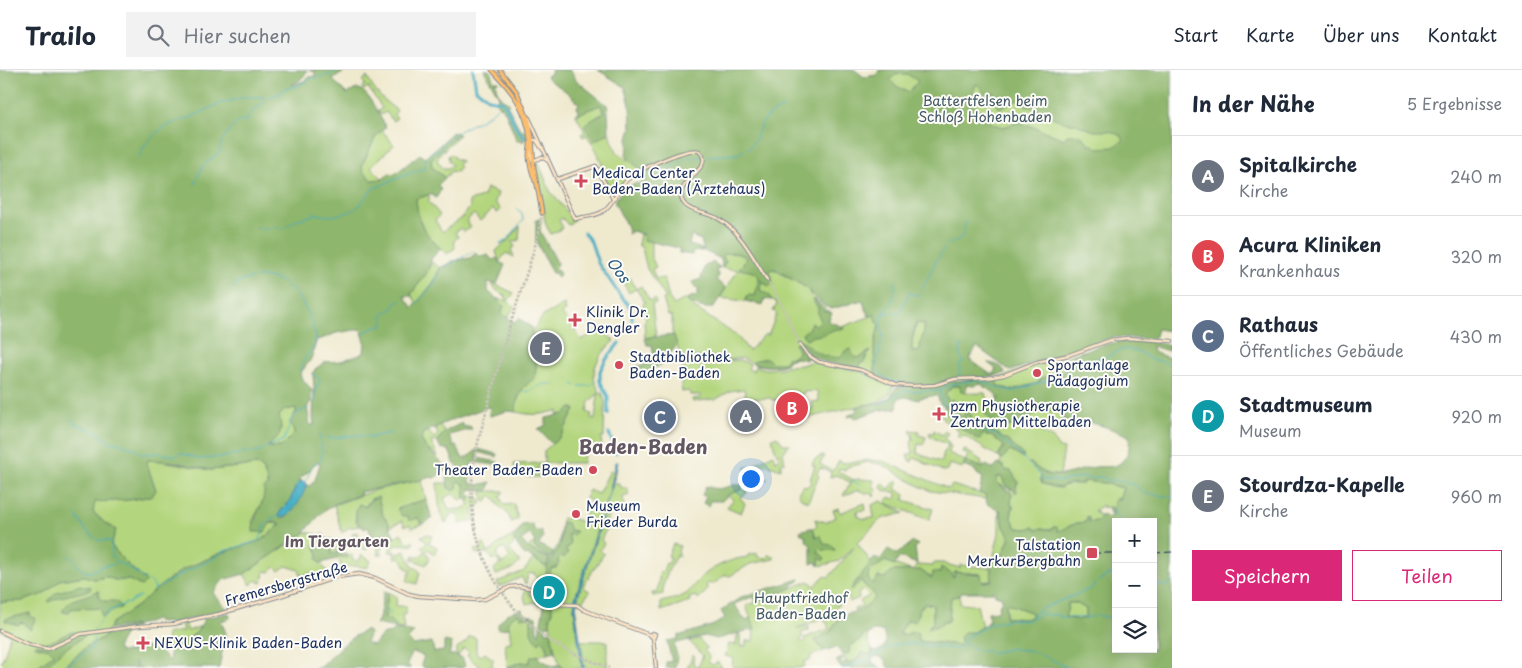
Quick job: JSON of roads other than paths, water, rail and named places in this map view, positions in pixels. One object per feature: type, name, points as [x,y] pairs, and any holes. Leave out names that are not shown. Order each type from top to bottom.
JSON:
[{"type":"main road","points":[[493,71],[496,73],[500,70],[514,88],[575,219],[603,212],[614,200],[624,183],[636,173],[669,158],[694,150],[701,154],[704,160],[702,166],[682,189],[682,201],[690,209],[713,215],[731,228],[767,280]]},
{"type":"main road","points":[[493,71],[516,97],[526,121],[531,141],[529,153],[530,167],[538,188]]},
{"type":"main road","points":[[526,113],[542,213]]},
{"type":"main road","points":[[531,141],[536,140],[544,151]]},
{"type":"main road","points":[[541,158],[544,151]]},
{"type":"main road","points":[[534,160],[541,158],[550,162]]},
{"type":"main road","points":[[558,179],[596,166],[614,200]]},
{"type":"main road","points":[[800,344],[808,355],[819,362],[854,368],[895,385],[930,386],[955,379],[999,377],[1037,362],[1111,340],[1128,338],[1172,340]]},
{"type":"main road","name":"Fremersbergstraße","points":[[0,631],[27,644],[48,649],[81,634],[139,626],[174,624],[219,614],[337,577],[359,574],[375,578],[409,594],[418,596],[476,600],[510,587],[519,586],[536,590],[554,604],[576,605],[584,610],[652,636],[656,668]]},
{"type":"water","points":[[615,462],[618,462],[615,477],[577,599],[576,611],[584,668],[582,668],[574,609],[575,598],[607,500],[614,475]]},
{"type":"water","points":[[301,481],[307,483],[301,499],[289,514],[280,518],[279,514],[289,502],[295,487]]},
{"type":"waterway","points":[[282,91],[284,88],[290,88],[310,79],[329,75],[337,70]]},
{"type":"waterway","name":"Oos","points":[[473,70],[476,89],[489,99],[503,102],[519,132],[527,139]]},
{"type":"waterway","points":[[197,178],[203,166],[220,152],[221,143],[226,134],[241,120],[246,121],[251,112],[267,98],[282,93]]},
{"type":"waterway","points":[[187,119],[219,104],[245,97],[264,97]]},
{"type":"waterway","points":[[425,161],[428,155],[439,150],[451,136],[483,118],[497,107]]},
{"type":"waterway","points":[[748,149],[754,142],[766,118],[784,108]]},
{"type":"waterway","points":[[139,157],[146,144],[157,132],[171,124],[186,119]]},
{"type":"waterway","points":[[706,156],[738,154],[744,150]]},
{"type":"waterway","points":[[649,177],[665,171],[690,157],[700,157]]},
{"type":"waterway","points":[[416,171],[425,168],[425,162]]},
{"type":"waterway","points":[[357,208],[372,189],[415,171]]},
{"type":"waterway","points":[[299,219],[312,216],[314,213],[335,216],[355,209]]},
{"type":"waterway","points":[[500,244],[510,237],[523,221],[522,213],[517,209]]},
{"type":"waterway","points":[[265,229],[277,227],[282,229],[298,219]]},
{"type":"waterway","points":[[947,244],[958,240],[962,236],[966,222]]},
{"type":"waterway","points":[[256,227],[264,229]]},
{"type":"waterway","name":"Oos","points":[[584,233],[591,242],[598,263],[630,307],[632,320]]},
{"type":"waterway","points":[[919,294],[944,249]]},
{"type":"waterway","points":[[416,304],[435,283],[440,272],[445,267],[474,251]]},
{"type":"waterway","points":[[257,277],[268,277],[285,283],[303,303],[311,321]]},
{"type":"waterway","points":[[232,288],[238,282],[253,278]]},
{"type":"waterway","points":[[895,282],[895,289]]},
{"type":"waterway","points":[[882,339],[882,316],[891,303],[895,292]]},
{"type":"waterway","points":[[882,316],[888,312],[899,314],[909,293],[918,296]]},
{"type":"waterway","points":[[363,333],[375,326],[383,325],[384,319],[382,317],[384,313],[392,309],[397,301],[401,301]]},
{"type":"waterway","points":[[312,323],[316,337],[314,346]]},
{"type":"waterway","points":[[876,367],[881,342]]},
{"type":"waterway","name":"Oos","points":[[608,414],[608,397],[600,381],[600,371],[619,343]]},
{"type":"waterway","points":[[959,378],[960,364],[963,362],[960,355],[961,346]]},
{"type":"waterway","points":[[299,371],[313,347]]},
{"type":"waterway","points":[[879,405],[903,391],[940,391],[949,385],[970,381],[981,381],[1012,391],[1018,390],[1048,380],[1081,360],[1087,362],[1101,357],[1104,358],[1126,349],[1141,353],[1150,359],[1165,362],[1172,367]]},
{"type":"waterway","points":[[877,369],[887,379],[908,384]]},
{"type":"waterway","points":[[313,374],[320,380],[316,390],[315,402]]},
{"type":"waterway","points":[[538,387],[550,384]]},
{"type":"waterway","points":[[579,386],[590,386]]},
{"type":"waterway","points":[[523,392],[530,391]]},
{"type":"waterway","points":[[940,391],[943,403],[950,406],[951,415],[955,421],[960,425],[995,434],[1020,455],[1042,479]]},
{"type":"waterway","points":[[267,447],[284,440],[292,419],[298,412],[310,408]]},
{"type":"waterway","points":[[70,419],[74,423],[99,433],[108,442],[121,443],[127,447],[134,448],[141,454],[159,453],[175,456],[181,453],[199,459],[239,455],[244,452],[252,454],[260,452],[265,448]]},
{"type":"waterway","points":[[371,437],[391,433]]},
{"type":"waterway","name":"Oos","points":[[609,433],[616,453]]},
{"type":"waterway","points":[[304,482],[313,465],[319,462],[322,456],[319,434]]},
{"type":"waterway","points":[[327,438],[357,435],[373,439]]},
{"type":"waterway","points":[[1043,480],[1062,481],[1083,477],[1093,479],[1097,477],[1105,478],[1106,480],[1132,484],[1144,493],[1149,494]]},
{"type":"waterway","points":[[851,480],[861,485]]},
{"type":"waterway","points":[[1150,494],[1172,497]]},
{"type":"waterway","points":[[1112,509],[1115,515]]},
{"type":"waterway","points":[[76,516],[86,530],[97,540],[111,541],[112,556],[116,562],[146,579]]},
{"type":"waterway","points":[[263,531],[268,521],[279,516]]},
{"type":"waterway","points":[[154,590],[183,573],[213,559],[224,551],[258,541],[263,533]]},
{"type":"waterway","points":[[68,556],[72,559]]},
{"type":"waterway","points":[[73,560],[86,572],[114,564]]},
{"type":"waterway","points":[[1098,581],[1110,574],[1112,575]]},
{"type":"waterway","points":[[149,580],[155,589]]},
{"type":"waterway","points":[[1157,585],[1166,586],[1172,581]]},
{"type":"waterway","points":[[869,659],[891,646],[905,643],[957,649],[966,637],[990,624],[1010,619],[1029,620],[1038,610],[1092,588],[1096,583]]},
{"type":"waterway","points":[[94,630],[109,611],[128,604],[141,596]]},
{"type":"waterway","points":[[383,607],[389,610],[390,615]]},
{"type":"waterway","points":[[1032,618],[1044,613],[1049,616],[1054,614],[1064,618],[1093,617]]},
{"type":"waterway","points":[[1096,615],[1112,618]]},
{"type":"waterway","points":[[64,668],[92,647],[94,635]]},
{"type":"waterway","points":[[964,644],[980,651],[991,653],[1013,648],[1030,651],[1069,668]]},
{"type":"waterway","points":[[843,668],[867,660]]},
{"type":"waterway","points":[[870,662],[879,668]]},
{"type":"tunnel","points":[[542,213],[535,246],[506,337],[481,431],[473,473],[472,507],[482,552],[491,574],[503,594],[518,612],[535,629],[560,647],[609,668]]},
{"type":"tunnel","points":[[767,280],[800,344]]},
{"type":"railway","points":[[1157,553],[1172,552]]},
{"type":"railway","points":[[1092,553],[1112,553]]},
{"type":"place","name":"Medical Center Baden-Baden (Ärztehaus)","points":[[581,181]]},
{"type":"place","name":"Klinik Dr. Dengler","points":[[575,320]]},
{"type":"place","name":"Stourdza-Kapelle","points":[[546,348]]},
{"type":"place","name":"Stadtbibliothek Baden-Baden","points":[[619,365]]},
{"type":"place","name":"Sportanlage Pädagogium","points":[[1037,373]]},
{"type":"place","name":"Acura Kliniken","points":[[792,408]]},
{"type":"place","name":"pzm Physiotherapie Zentrum Mittelbaden","points":[[939,414]]},
{"type":"place","name":"Spitalkirche","points":[[746,416]]},
{"type":"place","name":"Rathaus","points":[[660,417]]},
{"type":"place","name":"Theater Baden-Baden","points":[[593,470]]},
{"type":"place","name":"Museum Frieder Burda","points":[[576,514]]},
{"type":"place","name":"Talstation MerkurBergbahn","points":[[1092,553]]},
{"type":"place","name":"Stadtmuseum","points":[[549,592]]},
{"type":"place","name":"NEXUS-Klinik Baden-Baden","points":[[143,643]]},
{"type":"district","name":"Baden-Baden","points":[[643,447]]},
{"type":"district","name":"Im Tiergarten","points":[[337,542]]},
{"type":"park label","name":"Battertfelsen beim Schloß Hohenbaden","points":[[985,110]]},
{"type":"park label","name":"Hauptfriedhof Baden-Baden","points":[[801,606]]}]
